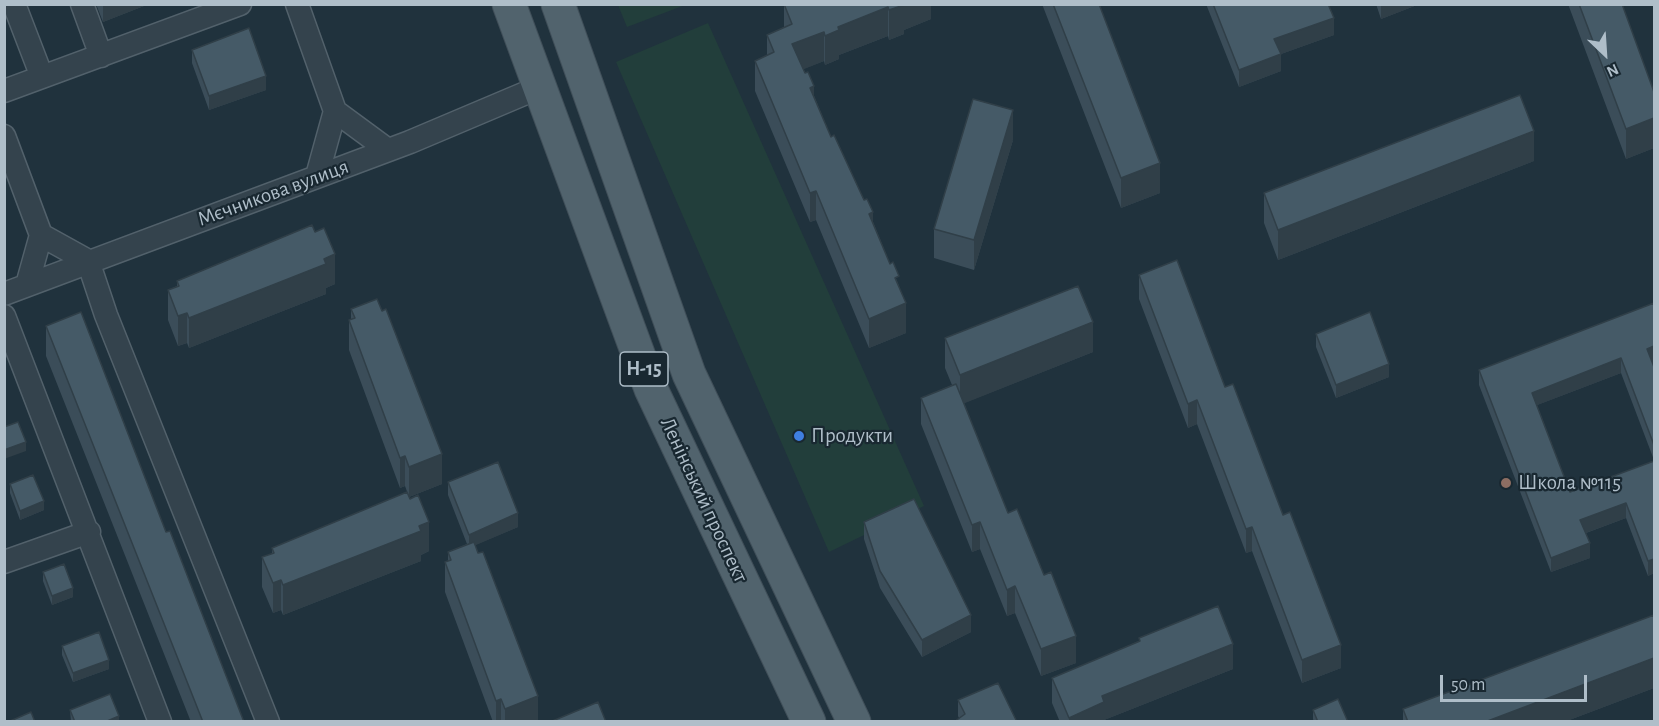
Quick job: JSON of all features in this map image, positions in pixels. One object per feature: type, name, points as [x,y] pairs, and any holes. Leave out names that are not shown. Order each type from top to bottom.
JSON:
[{"type":"main road","name":"Ленінський проспект","points":[[509,4],[651,389],[809,722]]},
{"type":"main road","name":"Ленінський проспект","points":[[558,4],[689,374],[854,722]]},
{"type":"street","points":[[14,4],[42,77]]},
{"type":"street","points":[[82,4],[101,56]]},
{"type":"street","points":[[4,91],[240,4]]},
{"type":"street","points":[[297,4],[335,111],[388,150]]},
{"type":"street","name":"Мєчникова вулиця","points":[[4,294],[388,150],[540,87]]},
{"type":"street","points":[[317,176],[335,111]]},
{"type":"street","points":[[4,136],[41,235],[27,285]]},
{"type":"street","points":[[41,235],[88,261],[111,326],[268,722]]},
{"type":"street","points":[[4,316],[89,532],[160,722]]},
{"type":"street","points":[[4,562],[89,532]]},
{"type":"green space","points":[[618,5],[685,5],[627,27]]},
{"type":"green space","points":[[708,23],[924,506],[829,552],[616,62]]},
{"type":"building","points":[[784,4],[904,5],[889,10],[888,7],[838,27],[839,30],[825,36],[824,32],[792,44],[805,73],[808,72],[814,86],[810,88],[831,137],[834,135],[864,200],[867,199],[873,212],[869,214],[890,264],[893,262],[899,276],[895,278],[906,303],[869,319],[816,191],[810,193],[755,61],[774,52],[767,35],[792,24]]},
{"type":"building","points":[[1053,4],[1099,4],[1160,163],[1121,178]]},
{"type":"building","points":[[1213,4],[1328,4],[1334,18],[1274,39],[1281,54],[1239,70]]},
{"type":"building","points":[[1579,4],[1622,4],[1654,92],[1654,118],[1626,129]]},
{"type":"building","points":[[249,28],[266,76],[209,96],[192,50]]},
{"type":"building","points":[[1520,95],[1534,131],[1278,230],[1264,193]]},
{"type":"building","points":[[973,99],[1013,110],[974,240],[934,229]]},
{"type":"building","points":[[312,225],[315,232],[324,228],[335,254],[324,259],[326,264],[189,318],[187,313],[178,316],[168,290],[179,286],[177,281]]},
{"type":"building","points":[[1177,260],[1225,387],[1233,384],[1283,515],[1290,512],[1341,645],[1302,660],[1252,527],[1246,529],[1197,400],[1188,404],[1139,275]]},
{"type":"building","points":[[1078,286],[1093,322],[960,375],[945,338]]},
{"type":"building","points":[[377,299],[382,311],[386,309],[442,454],[409,467],[405,456],[400,458],[349,320],[355,318],[351,309]]},
{"type":"building","points":[[1654,303],[1654,346],[1647,349],[1654,367],[1654,445],[1621,358],[1532,393],[1570,492],[1654,461],[1654,559],[1648,561],[1626,503],[1580,520],[1590,543],[1551,558],[1479,370]]},
{"type":"building","points":[[81,312],[166,532],[170,531],[244,722],[203,722],[46,326]]},
{"type":"building","points":[[1370,312],[1389,364],[1336,385],[1316,334]]},
{"type":"building","points":[[956,384],[1008,513],[1017,509],[1044,575],[1051,572],[1076,636],[1041,649],[1015,586],[1007,590],[980,522],[972,525],[921,398]]},
{"type":"building","points":[[18,422],[26,442],[4,450],[4,427]]},
{"type":"building","points":[[498,462],[518,513],[469,535],[448,482]]},
{"type":"building","points":[[33,475],[44,501],[20,511],[10,484]]},
{"type":"building","points":[[407,492],[410,499],[418,495],[429,522],[419,526],[421,531],[283,585],[281,580],[273,583],[262,557],[274,553],[272,548]]},
{"type":"building","points":[[914,499],[971,615],[922,640],[880,571],[864,522]]},
{"type":"building","points":[[474,542],[478,553],[483,552],[538,696],[505,709],[501,699],[496,701],[445,562],[451,560],[448,552]]},
{"type":"building","points":[[64,564],[73,588],[52,596],[43,572]]},
{"type":"building","points":[[1218,606],[1233,644],[1102,696],[1104,702],[1069,718],[1052,678],[1140,641],[1139,638]]},
{"type":"building","points":[[1654,615],[1654,658],[1485,722],[1408,722],[1403,709]]},
{"type":"building","points":[[99,632],[109,660],[73,673],[62,646]]},
{"type":"building","points":[[998,683],[1017,722],[954,722],[965,714],[958,700]]},
{"type":"building","points":[[110,694],[119,716],[105,722],[75,722],[70,710]]},
{"type":"building","points":[[1338,699],[1348,722],[1318,722],[1313,710]]},
{"type":"building","points":[[598,702],[606,722],[550,722]]},
{"type":"building","points":[[31,712],[35,722],[8,722]]},
{"type":"place","name":"Продукти","points":[[799,436]]},
{"type":"place","name":"Школа №115","points":[[1506,483]]}]
